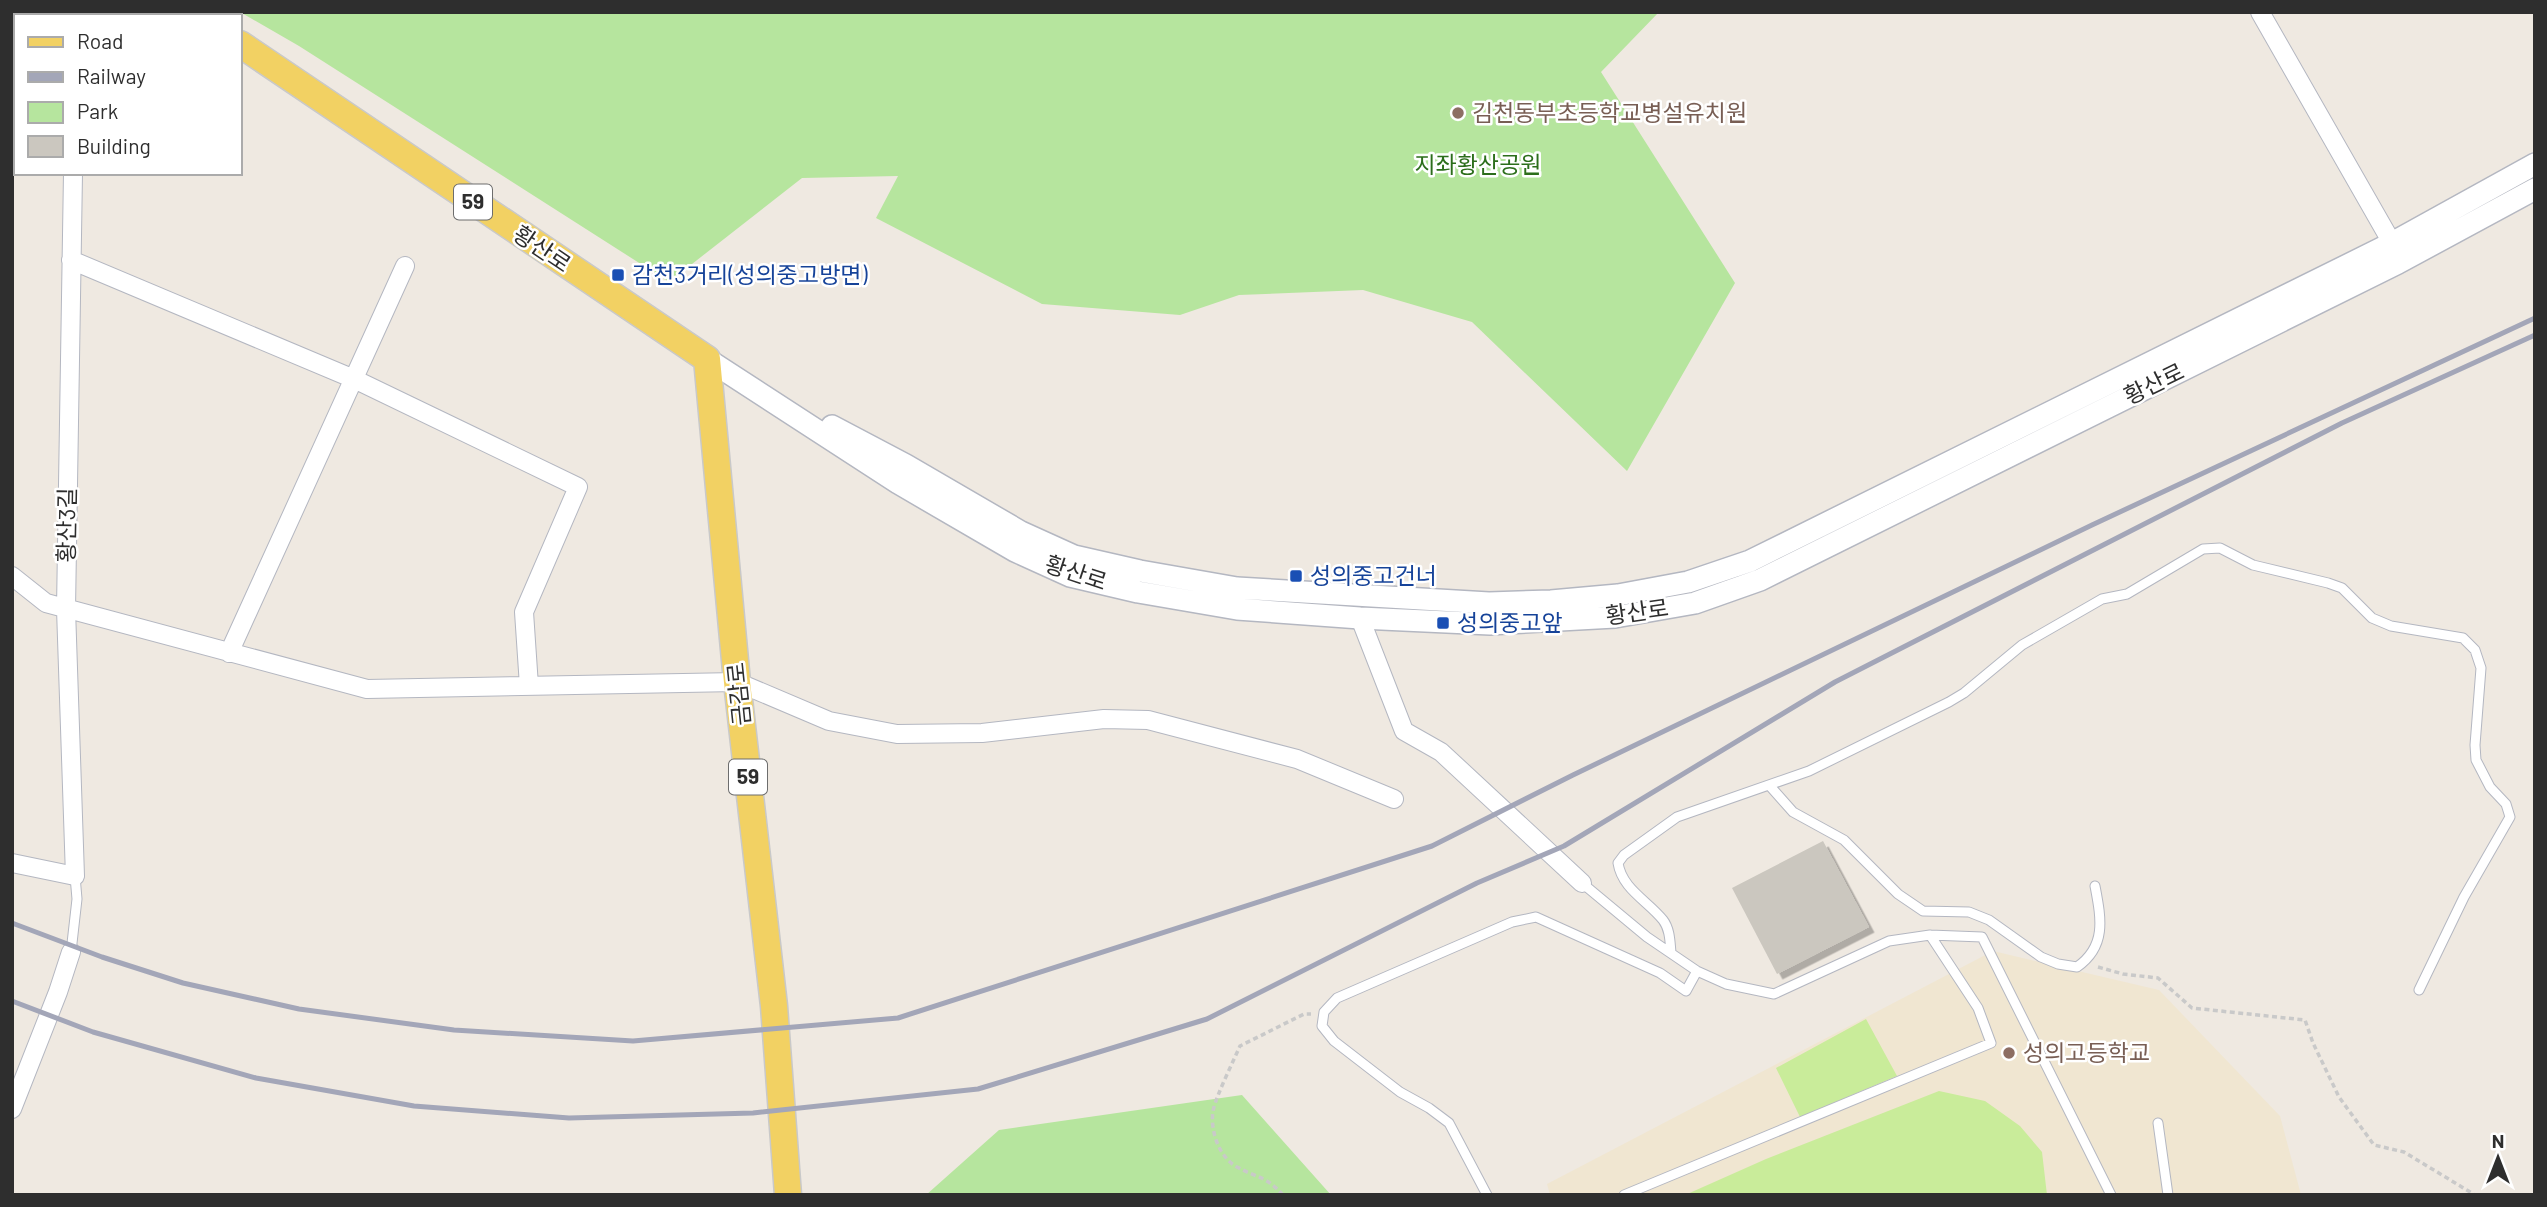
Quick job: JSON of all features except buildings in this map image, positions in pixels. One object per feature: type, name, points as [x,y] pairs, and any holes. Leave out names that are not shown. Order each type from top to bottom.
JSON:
[{"type":"main road","name":"황산로","points":[[242,45],[706,359]]},
{"type":"main road","name":"금감로","points":[[706,359],[737,682],[774,1006],[788,1195]]},
{"type":"street","points":[[2260,12],[2395,253]]},
{"type":"street","name":"황산로","points":[[706,359],[898,483],[1015,551],[1070,576],[1138,592],[1237,609],[1490,624],[1615,617],[1695,603],[1760,580],[2395,253],[2535,164]]},
{"type":"street","name":"황산3길","points":[[73,175],[66,609],[75,876]]},
{"type":"street","name":"황산로","points":[[706,359],[906,465],[1021,532],[1074,556],[1237,588],[1489,603],[1618,595],[1688,582],[1750,561],[2395,253],[2535,189]]},
{"type":"street","points":[[71,260],[354,379],[578,487],[524,612],[529,686]]},
{"type":"street","points":[[229,653],[405,266]]},
{"type":"street","points":[[12,576],[46,603],[367,689],[737,682],[829,721],[897,734],[982,733],[1104,719],[1148,720],[1297,759],[1394,799]]},
{"type":"street","points":[[1360,618],[1404,731],[1441,752],[1583,883]]},
{"type":"street","points":[[12,863],[75,876]]},
{"type":"street","points":[[12,1109],[54,1004],[71,952]]},
{"type":"lane","points":[[1671,953],[1669,934],[1664,921],[1627,884],[1620,873],[1618,863],[1624,855],[1677,817],[1843,756],[1948,702],[1964,693],[2022,645],[2081,610],[2102,599],[2127,594],[2203,549],[2220,548],[2253,565],[2342,588],[2372,618],[2390,626],[2463,638],[2475,650],[2481,668],[2476,760],[2490,787],[2506,804],[2510,817],[2458,909],[2419,990]]},
{"type":"lane","points":[[1769,785],[1793,812],[1844,840],[1898,894],[1923,911],[1969,912],[1989,920],[2041,957],[2057,964],[2077,967],[2090,958],[2096,948],[2101,918],[2095,886]]},
{"type":"lane","points":[[71,952],[77,899],[75,876]]},
{"type":"lane","points":[[1583,883],[1647,937],[1697,971],[1726,984],[1774,994],[1889,941],[1930,935],[1982,937],[2111,1195]]},
{"type":"lane","points":[[1487,1195],[1449,1123],[1400,1092],[1334,1041],[1322,1026],[1324,1014],[1337,998],[1512,922],[1536,917],[1660,973],[1686,991],[1697,971]]},
{"type":"lane","points":[[1624,1195],[1991,1043],[1978,1008],[1930,935]]},
{"type":"lane","points":[[2158,1123],[2168,1195]]},
{"type":"path","points":[[2077,967],[2093,966],[2123,974],[2158,978],[2192,1008],[2305,1020],[2339,1097],[2374,1145],[2404,1152],[2475,1195]]},
{"type":"path","points":[[1283,1195],[1270,1181],[1236,1167],[1228,1160],[1216,1143],[1213,1111],[1240,1046],[1304,1014],[1324,1014]]},
{"type":"shaded area","name":"성의고등학교","points":[[1993,951],[2159,990],[2280,1116],[2301,1195],[1550,1195],[1547,1184]]},
{"type":"green space","name":"지좌황산공원","points":[[240,12],[1659,12],[1601,72],[1735,283],[1627,471],[1472,322],[1363,290],[1239,295],[1180,315],[1042,304],[876,218],[898,176],[802,178],[669,282],[299,46]]},
{"type":"green space","points":[[1866,1019],[1897,1076],[1800,1117],[1776,1068]]},
{"type":"green space","points":[[1939,1091],[1985,1101],[2020,1126],[2042,1152],[2047,1195],[1685,1195],[1766,1159]]},
{"type":"green space","points":[[1242,1095],[1331,1195],[926,1195],[999,1130]]},
{"type":"railway","points":[[12,923],[102,957],[183,983],[299,1009],[454,1030],[633,1041],[898,1018],[1432,846],[1573,775],[2092,525],[2535,318]]},
{"type":"railway","points":[[12,1001],[93,1032],[256,1078],[414,1106],[569,1118],[753,1113],[978,1089],[1207,1019],[1477,883],[1564,846],[1835,682],[2342,423],[2535,335]]},
{"type":"place","name":"김천동부초등학교병설유치원","points":[[1458,113]]},
{"type":"place","name":"감천3거리(성의중고방면)","points":[[618,275]]},
{"type":"place","name":"성의중고건너","points":[[1296,576]]},
{"type":"place","name":"성의중고앞","points":[[1443,623]]},
{"type":"place","name":"성의고등학교","points":[[2009,1053]]}]
